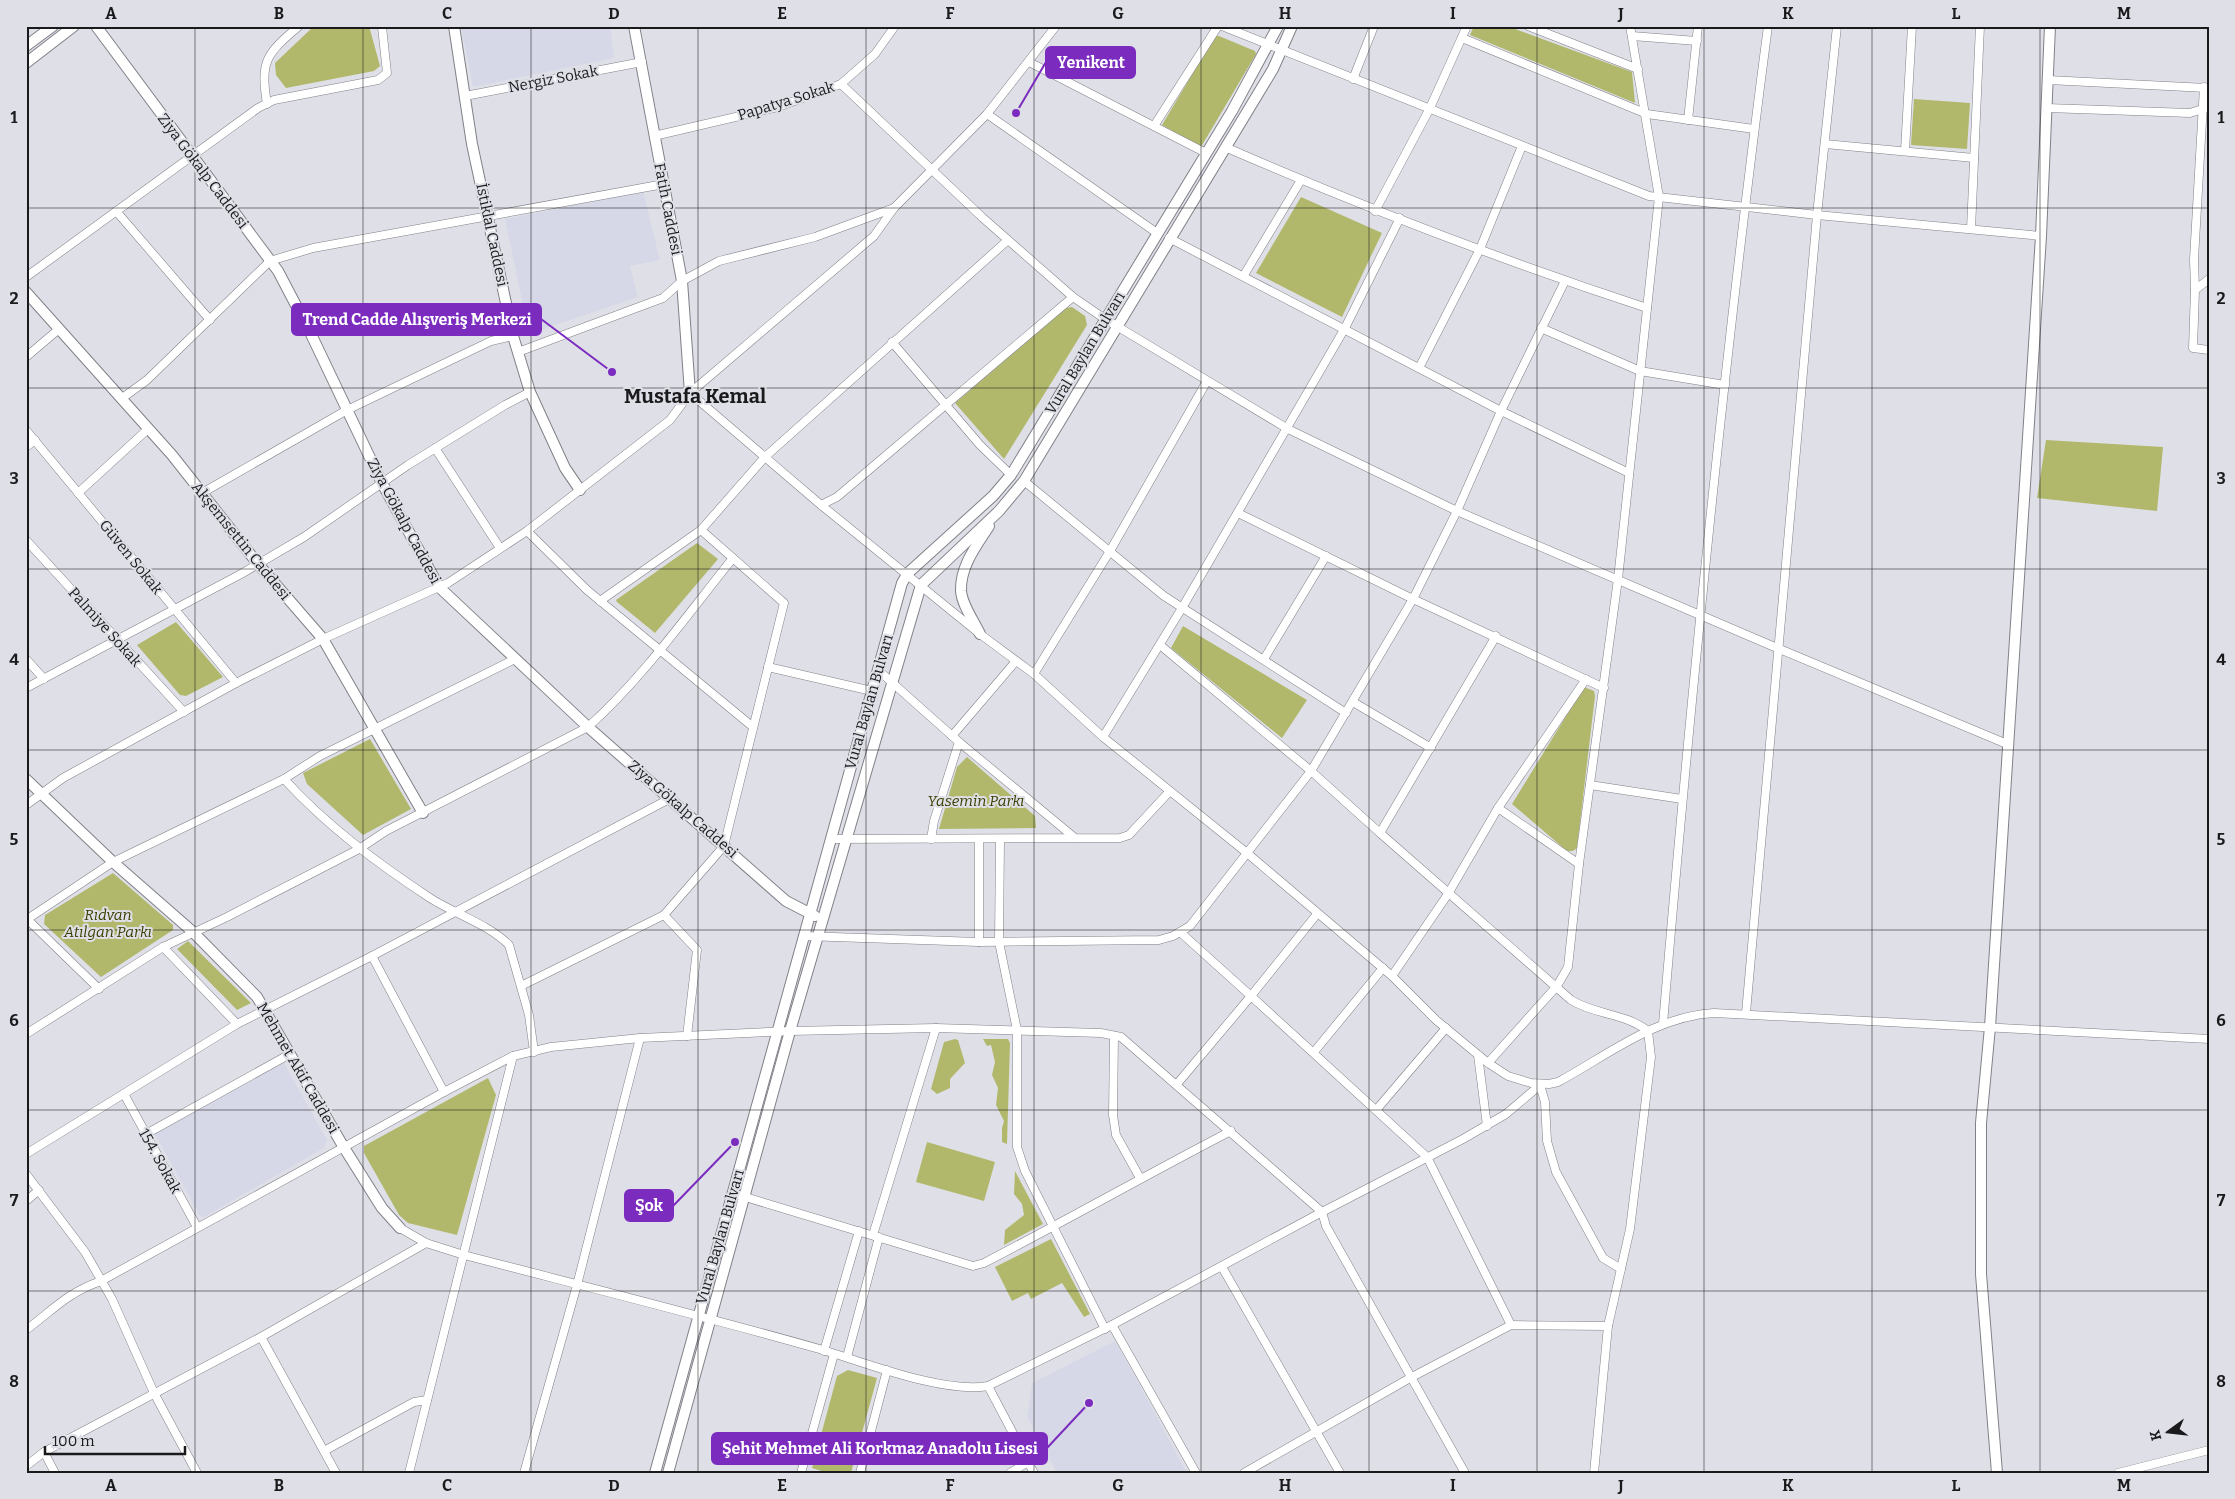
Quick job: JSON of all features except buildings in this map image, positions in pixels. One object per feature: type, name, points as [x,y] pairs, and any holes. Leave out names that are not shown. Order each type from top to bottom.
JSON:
[{"type":"street","points":[[26,46],[53,26]]},
{"type":"street","points":[[26,63],[74,26]]},
{"type":"street","name":"Ziya Gökalp Caddesi","points":[[96,26],[278,271],[310,332],[382,483],[439,587],[588,727],[786,901],[823,919]]},
{"type":"street","points":[[267,104],[263,77],[265,62],[281,41],[298,26]]},
{"type":"street","name":"İstiklal Caddesi","points":[[454,26],[472,144],[513,336],[530,392],[565,468],[580,490]]},
{"type":"street","name":"Fatih Caddesi","points":[[634,26],[682,281],[690,393]]},
{"type":"street","name":"Papatya Sokak","points":[[654,136],[778,107],[841,84],[874,54],[895,26]]},
{"type":"street","points":[[26,805],[63,778],[236,683],[323,639],[439,587],[527,531],[670,420],[690,393],[874,236],[894,208],[988,114],[1056,26]]},
{"type":"street","points":[[1154,126],[1218,26]]},
{"type":"street","points":[[1222,26],[1649,196],[1744,205],[1817,215],[2041,236]]},
{"type":"street","name":"Vural Baylan Bulvarı","points":[[655,1473],[902,583],[908,573],[992,496],[1011,475],[1206,153],[1270,44],[1278,26]]},
{"type":"street","name":"Vural Baylan Bulvarı","points":[[668,1473],[790,1031],[921,585],[999,511],[1024,481],[1283,49],[1292,26]]},
{"type":"street","points":[[1353,79],[1374,26]]},
{"type":"street","points":[[1374,211],[1429,110],[1467,26]]},
{"type":"street","points":[[1528,26],[1638,69]]},
{"type":"street","points":[[1488,1064],[1557,986],[1568,967],[1579,864],[1618,579],[1659,197],[1630,26]]},
{"type":"street","points":[[1688,120],[1698,26]]},
{"type":"street","points":[[1663,1024],[1682,799],[1725,385],[1744,205],[1768,26]]},
{"type":"street","points":[[1746,1013],[1777,648],[1817,215],[1837,26]]},
{"type":"street","points":[[1905,151],[1912,26]]},
{"type":"street","points":[[1971,229],[1980,26]]},
{"type":"street","points":[[1997,1473],[1980,1274],[1981,1123],[1990,1027],[2041,236],[2050,26]]},
{"type":"street","points":[[26,277],[258,108],[267,104],[378,80],[386,73],[383,27]]},
{"type":"street","points":[[1632,36],[1697,41]]},
{"type":"street","points":[[1462,38],[1646,114],[1754,129]]},
{"type":"street","name":"Nergiz Sokak","points":[[465,96],[642,62]]},
{"type":"street","points":[[1029,62],[1206,153]]},
{"type":"street","points":[[2048,80],[2206,88],[2194,259],[2196,290],[2193,348],[2209,350]]},
{"type":"street","points":[[841,84],[1008,240],[1073,297],[1116,326],[1288,428],[1457,511],[2007,744]]},
{"type":"street","points":[[2047,108],[2190,113],[2205,108]]},
{"type":"street","points":[[988,114],[1157,233]]},
{"type":"street","points":[[1825,144],[1974,158]]},
{"type":"street","points":[[1419,368],[1480,249],[1522,146]]},
{"type":"street","points":[[1225,147],[1374,211],[1400,218],[1566,281],[1647,308]]},
{"type":"street","points":[[1244,275],[1301,180]]},
{"type":"street","points":[[121,399],[147,380],[270,261],[313,248],[664,184]]},
{"type":"street","points":[[518,352],[663,298],[682,281],[719,261],[815,237],[894,208]]},
{"type":"street","points":[[116,211],[210,320]]},
{"type":"street","points":[[1103,737],[1160,645],[1288,428],[1345,328],[1400,218]]},
{"type":"street","points":[[1169,238],[1244,275],[1501,411],[1629,473]]},
{"type":"street","points":[[600,602],[701,530],[765,457],[1008,240]]},
{"type":"street","points":[[2196,290],[2209,279]]},
{"type":"street","points":[[804,936],[979,942],[1159,940],[1190,926],[1311,771],[1353,702],[1413,599],[1457,511],[1501,411],[1566,281]]},
{"type":"street","name":"Akşemsettin Caddesi","points":[[26,292],[202,492],[258,564],[323,639],[423,813]]},
{"type":"street","points":[[821,505],[837,498],[1073,297]]},
{"type":"street","points":[[1541,328],[1640,371],[1725,385]]},
{"type":"street","points":[[26,357],[59,329]]},
{"type":"street","points":[[202,492],[348,410],[491,341],[513,336]]},
{"type":"street","points":[[892,342],[980,445],[1011,475]]},
{"type":"street","points":[[1034,674],[1110,551],[1207,381]]},
{"type":"street","points":[[26,688],[174,610],[304,537],[435,448],[530,392]]},
{"type":"street","points":[[690,393],[821,505],[908,573],[980,634],[1034,674],[1103,737],[1246,853],[1383,968],[1446,1028],[1488,1064],[1508,1076],[1540,1085],[1558,1082],[1648,1031],[1663,1024],[1701,1014],[1746,1013],[2209,1039]]},
{"type":"street","points":[[78,493],[148,429]]},
{"type":"street","name":"Güven Sokak","points":[[26,430],[236,683]]},
{"type":"street","points":[[26,447],[35,440]]},
{"type":"street","points":[[435,448],[500,548]]},
{"type":"street","points":[[1024,481],[1164,596],[1346,713]]},
{"type":"street","points":[[980,634],[961,592],[962,577],[967,561],[999,511]]},
{"type":"street","points":[[1238,513],[1413,599],[1496,636],[1604,688]]},
{"type":"street","points":[[521,986],[664,915],[724,846],[784,603],[701,530]]},
{"type":"street","points":[[527,531],[600,602],[753,727]]},
{"type":"street","name":"Palmiye Sokak","points":[[26,540],[184,712]]},
{"type":"street","points":[[1264,659],[1326,556]]},
{"type":"street","points":[[26,1034],[163,947],[227,917],[359,849],[386,831],[588,727],[602,715],[658,651],[733,558]]},
{"type":"street","points":[[1380,832],[1496,636]]},
{"type":"street","points":[[1160,645],[1311,771],[1448,894],[1579,1005],[1631,1020],[1648,1031]]},
{"type":"street","points":[[26,659],[44,679]]},
{"type":"street","points":[[99,989],[27,920],[113,862],[284,779],[320,756],[515,659]]},
{"type":"street","points":[[952,736],[1016,661]]},
{"type":"street","points":[[768,667],[872,691]]},
{"type":"street","points":[[878,670],[952,736],[1075,838]]},
{"type":"street","points":[[1392,976],[1448,894],[1498,808],[1586,679]]},
{"type":"street","points":[[1353,702],[1431,748]]},
{"type":"street","points":[[931,839],[934,821],[960,742]]},
{"type":"street","name":"Mehmet Akif Caddesi","points":[[26,778],[113,862],[193,932],[257,997],[343,1146],[382,1208],[400,1228]]},
{"type":"street","points":[[284,779],[302,799],[359,849],[453,912],[501,937],[509,946],[521,986],[529,1015],[534,1052]]},
{"type":"street","points":[[1590,785],[1682,799]]},
{"type":"street","points":[[831,839],[1120,838],[1129,835],[1169,792]]},
{"type":"street","points":[[26,1154],[237,1024],[372,956],[671,798]]},
{"type":"street","points":[[1498,808],[1579,864]]},
{"type":"street","points":[[979,839],[979,942]]},
{"type":"street","points":[[1000,839],[999,942],[1017,1030],[1017,1147],[1025,1171],[1053,1228],[1109,1327],[1196,1473]]},
{"type":"street","points":[[1177,1084],[1317,914]]},
{"type":"street","points":[[664,915],[697,950],[687,1036]]},
{"type":"street","points":[[1180,932],[1377,1109],[1427,1157],[1511,1325]]},
{"type":"street","points":[[163,947],[237,1024]]},
{"type":"street","points":[[372,956],[444,1092]]},
{"type":"street","points":[[1314,1052],[1383,968]]},
{"type":"street","points":[[847,1357],[876,1236],[936,1028]]},
{"type":"street","points":[[26,1330],[66,1296],[101,1281],[343,1146],[513,1056],[551,1047],[640,1038],[778,1031],[936,1028],[1101,1032],[1121,1037],[1322,1212],[1326,1226],[1465,1473]]},
{"type":"street","points":[[1377,1109],[1446,1028]]},
{"type":"street","points":[[1594,1473],[1608,1326],[1630,1230],[1651,1057],[1648,1031]]},
{"type":"street","points":[[1114,1036],[1113,1115],[1116,1135],[1140,1178]]},
{"type":"street","points":[[524,1473],[577,1285],[640,1038]]},
{"type":"street","points":[[146,1134],[290,1054]]},
{"type":"street","points":[[1478,1055],[1487,1126]]},
{"type":"street","points":[[409,1473],[513,1056]]},
{"type":"street","points":[[400,1228],[426,1243],[464,1254],[847,1357],[887,1370],[952,1386],[973,1389],[988,1386],[1109,1327],[1322,1212],[1487,1126],[1519,1104],[1540,1085]]},
{"type":"street","points":[[1540,1085],[1545,1102],[1547,1142],[1556,1172],[1603,1258],[1621,1269]]},
{"type":"street","name":"154. Sokak","points":[[124,1094],[197,1228]]},
{"type":"street","points":[[732,1193],[973,1266],[984,1263],[1053,1228],[1140,1178],[1231,1131]]},
{"type":"street","points":[[26,1174],[85,1252],[101,1281],[154,1393],[197,1473]]},
{"type":"street","points":[[26,1201],[39,1190]]},
{"type":"street","points":[[824,1351],[859,1231]]},
{"type":"street","points":[[26,1466],[44,1452],[261,1337],[426,1243]]},
{"type":"street","points":[[1222,1267],[1340,1473]]},
{"type":"street","points":[[1244,1473],[1410,1378],[1511,1325],[1608,1326]]},
{"type":"street","points":[[261,1337],[336,1473]]},
{"type":"street","points":[[801,1473],[834,1354]]},
{"type":"street","points":[[860,1473],[887,1370]]},
{"type":"street","points":[[988,1386],[1034,1473]]},
{"type":"street","points":[[324,1451],[414,1402],[427,1400]]},
{"type":"street","points":[[2118,1473],[2209,1450]]},
{"type":"street","points":[[44,1452],[55,1473]]},
{"type":"street","points":[[1010,1473],[1028,1462]]},
{"type":"shaded area","points":[[461,26],[610,26],[614,58],[473,87]]},
{"type":"shaded area","points":[[643,191],[660,260],[630,266],[638,297],[529,334],[505,219]]},
{"type":"shaded area","points":[[284,1063],[327,1140],[324,1148],[204,1217],[200,1216],[155,1134]]},
{"type":"shaded area","points":[[1115,1341],[1187,1473],[1057,1473],[1027,1417],[1032,1383]]},
{"type":"green space","points":[[314,26],[369,26],[380,66],[374,71],[286,88],[276,75],[275,63]]},
{"type":"green space","points":[[1474,26],[1507,26],[1632,72],[1635,103],[1470,35]]},
{"type":"green space","points":[[1215,36],[1255,51],[1256,54],[1201,147],[1162,125]]},
{"type":"green space","points":[[1914,99],[1970,103],[1967,149],[1911,145]]},
{"type":"green space","points":[[1301,197],[1382,233],[1342,317],[1256,273]]},
{"type":"green space","points":[[1072,307],[1085,316],[1087,325],[1004,459],[955,403],[1066,308]]},
{"type":"green space","points":[[2046,440],[2163,447],[2157,511],[2037,498]]},
{"type":"green space","points":[[697,543],[718,559],[655,633],[617,602],[616,600]]},
{"type":"green space","points":[[176,622],[223,677],[186,696],[180,695],[137,645]]},
{"type":"green space","points":[[1183,626],[1307,700],[1282,738],[1171,648]]},
{"type":"green space","points":[[1584,687],[1594,691],[1595,696],[1577,848],[1573,851],[1567,851],[1512,804]]},
{"type":"green space","points":[[370,739],[411,809],[363,835],[307,784],[303,773]]},
{"type":"green space","name":"Yasemin Parkı","points":[[967,757],[1035,816],[1036,828],[939,829],[957,767]]},
{"type":"green space","name":"Rıdvan Atılgan Parkı","points":[[113,873],[173,925],[173,930],[101,977],[44,924],[45,915]]},
{"type":"green space","points":[[188,941],[251,1003],[237,1010],[177,949]]},
{"type":"green space","points":[[983,1039],[1008,1039],[1010,1043],[1007,1144],[1002,1142],[1004,1121],[996,1105],[998,1088],[992,1075],[995,1062],[991,1045],[987,1046]]},
{"type":"green space","points":[[958,1040],[965,1063],[950,1079],[950,1088],[937,1094],[931,1089],[944,1042]]},
{"type":"green space","points":[[488,1078],[496,1095],[457,1235],[408,1223],[399,1215],[364,1153],[364,1146]]},
{"type":"green space","points":[[927,1142],[995,1162],[984,1201],[916,1182]]},
{"type":"green space","points":[[1015,1171],[1043,1224],[1004,1245],[1005,1230],[1024,1215],[1022,1204],[1014,1194]]},
{"type":"green space","points":[[1051,1239],[1090,1314],[1084,1317],[1062,1283],[1031,1299],[1028,1293],[1012,1301],[995,1267]]},
{"type":"green space","points":[[848,1370],[877,1378],[851,1473],[828,1473],[812,1468],[837,1376]]},
{"type":"place","name":"Yenikent","points":[[1016,113]]},
{"type":"place","name":"Trend Cadde Alışveriş Merkezi","points":[[612,372]]},
{"type":"place","name":"Şok","points":[[735,1142]]},
{"type":"place","name":"Şehit Mehmet Ali Korkmaz Anadolu Lisesi","points":[[1089,1403]]},
{"type":"district","name":"Mustafa Kemal","points":[[695,396]]}]
